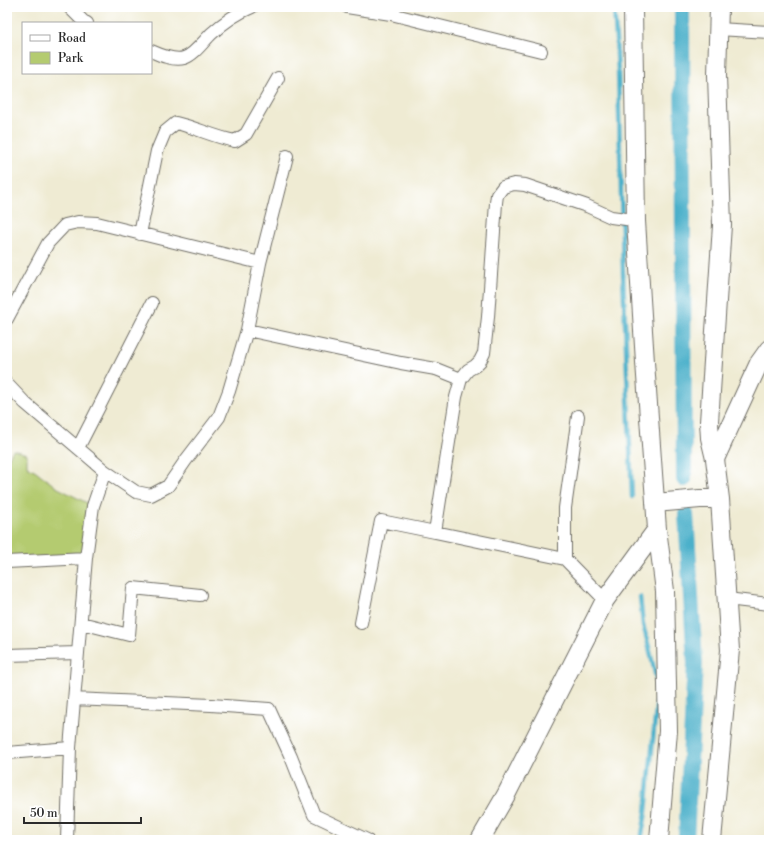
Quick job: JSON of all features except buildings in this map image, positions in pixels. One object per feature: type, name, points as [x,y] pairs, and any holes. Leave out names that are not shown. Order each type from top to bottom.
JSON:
[{"type":"street","points":[[69,7],[85,22]]},
{"type":"street","points":[[152,51],[168,58],[183,59],[192,54],[212,33],[228,21],[252,7]]},
{"type":"street","points":[[347,7],[391,14],[541,51]]},
{"type":"street","points":[[633,7],[631,220],[657,529],[665,591],[668,731],[659,840]]},
{"type":"street","points":[[712,840],[730,650],[720,499],[715,458],[710,438],[709,422],[722,225],[717,75],[719,7]]},
{"type":"street","points":[[718,29],[769,32]]},
{"type":"street","points":[[140,234],[157,151],[165,132],[176,123],[190,126],[222,138],[235,140],[246,134],[278,78]]},
{"type":"street","points":[[7,384],[25,403],[105,471],[136,492],[151,495],[168,486],[219,416],[229,391],[247,330],[260,263],[287,156]]},
{"type":"street","points":[[436,532],[456,397],[461,379],[468,370],[480,361],[484,353],[497,195],[503,187],[514,184],[525,185],[587,206],[611,217],[631,220]]},
{"type":"street","points":[[7,319],[48,243],[65,225],[78,222],[97,224],[260,263]]},
{"type":"street","points":[[78,448],[152,303]]},
{"type":"street","points":[[247,330],[436,369],[461,379]]},
{"type":"street","points":[[715,458],[759,363],[769,349]]},
{"type":"street","points":[[566,559],[565,508],[578,416]]},
{"type":"street","points":[[67,840],[70,748],[86,558],[93,506],[105,471]]},
{"type":"street","points":[[655,503],[700,498],[720,499]]},
{"type":"street","points":[[361,623],[381,521],[566,559],[605,600]]},
{"type":"street","points":[[480,840],[506,795],[605,600],[657,529]]},
{"type":"street","points":[[7,562],[86,558]]},
{"type":"street","points":[[81,623],[129,635],[133,588],[200,595]]},
{"type":"street","points":[[727,599],[769,604]]},
{"type":"street","points":[[7,655],[78,653]]},
{"type":"street","points":[[74,698],[269,708],[291,757],[314,815],[367,840]]},
{"type":"street","points":[[7,753],[70,748]]},
{"type":"green space","points":[[13,450],[27,454],[27,466],[36,471],[56,487],[93,506],[86,558],[7,562],[7,461]]},
{"type":"waterway","points":[[614,7],[618,71],[623,273],[632,497]]},
{"type":"waterway","points":[[682,7],[684,479]]},
{"type":"waterway","points":[[686,514],[695,663],[686,840]]},
{"type":"waterway","points":[[640,597],[643,625],[656,678],[657,698],[646,812],[641,840]]}]
